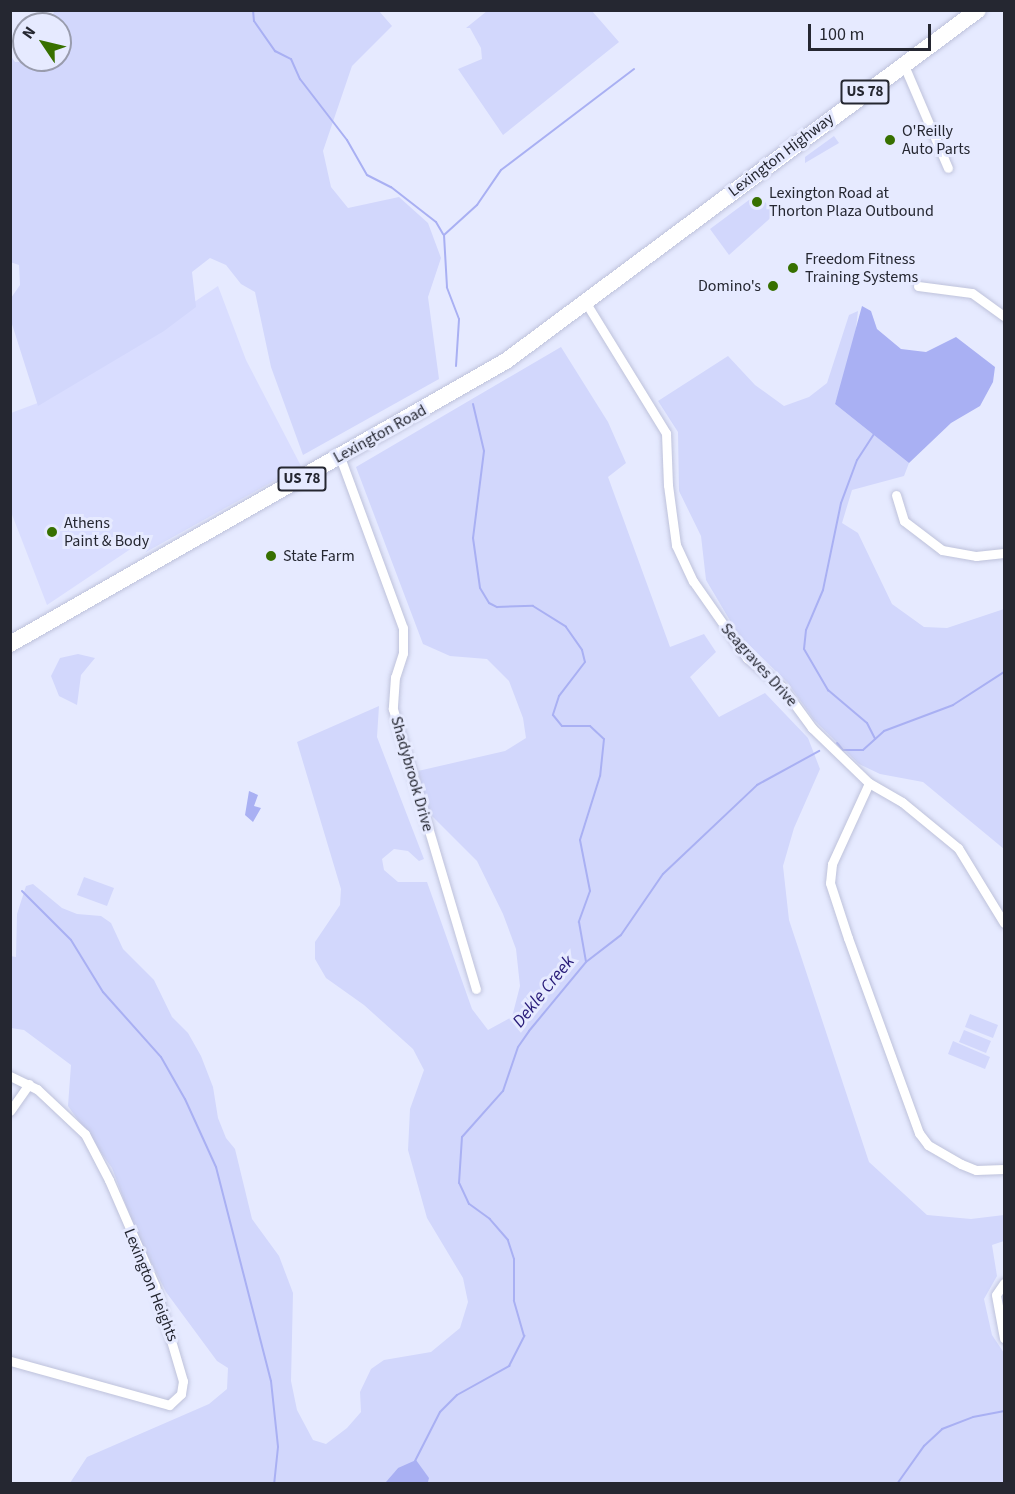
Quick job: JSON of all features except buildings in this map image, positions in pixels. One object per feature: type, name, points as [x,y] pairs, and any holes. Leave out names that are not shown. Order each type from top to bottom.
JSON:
[{"type":"highway","name":"Lexington Highway","points":[[586,303],[903,63],[978,10]]},
{"type":"highway","name":"Lexington Road","points":[[10,644],[490,371],[586,303]]},
{"type":"street","points":[[903,63],[948,168]]},
{"type":"street","points":[[918,286],[972,293],[1005,315]]},
{"type":"street","name":"Seagraves Drive","points":[[586,303],[666,433],[668,485],[676,545],[693,581],[747,658],[782,687],[813,728],[869,783],[902,802],[958,848],[1005,923]]},
{"type":"street","name":"Shadybrook Drive","points":[[340,457],[403,628],[403,653],[395,677],[393,709],[476,989]]},
{"type":"street","points":[[896,495],[904,520],[942,550],[976,556],[1005,553]]},
{"type":"street","points":[[869,783],[832,864],[830,883],[848,938],[920,1133],[928,1145],[976,1170],[1005,1169]]},
{"type":"street","name":"Lexington Heights","points":[[10,1076],[29,1084],[85,1134],[110,1180],[166,1317],[183,1381],[181,1394],[169,1405],[10,1361]]},
{"type":"street","points":[[10,1111],[29,1084]]},
{"type":"street","points":[[1005,1283],[996,1295],[1005,1338]]},
{"type":"shaded area","points":[[379,11],[392,26],[352,66],[323,151],[331,187],[348,208],[399,197],[428,223],[441,258],[428,297],[439,379],[303,455],[271,367],[255,292],[241,284],[226,265],[210,258],[192,272],[196,307],[164,331],[38,406],[11,321],[11,298],[20,285],[19,265],[10,262],[10,55],[12,72],[72,72],[72,12],[54,12]]},
{"type":"shaded area","points":[[487,11],[592,11],[619,42],[503,135],[458,69],[482,59],[481,48],[470,28],[466,28]]},
{"type":"shaded area","points":[[834,136],[839,143],[805,163],[805,157]]},
{"type":"shaded area","points":[[757,194],[776,213],[729,255],[710,229]]},
{"type":"shaded area","points":[[218,286],[246,360],[301,466],[146,552],[141,542],[47,605],[11,512],[11,413],[51,398]]},
{"type":"shaded area","points":[[858,311],[854,345],[835,404],[909,463],[904,476],[852,490],[842,523],[858,533],[892,604],[924,627],[947,628],[1004,609],[1004,849],[923,782],[880,774],[859,764],[814,720],[788,683],[738,634],[706,580],[701,536],[679,491],[678,432],[658,401],[728,356],[755,385],[784,406],[809,397],[827,383],[849,315]]},
{"type":"shaded area","points":[[561,347],[608,422],[626,463],[608,477],[670,647],[704,634],[716,652],[690,677],[719,717],[765,693],[808,738],[820,769],[794,828],[783,866],[789,920],[869,1162],[927,1215],[971,1219],[1004,1215],[1004,1241],[992,1245],[997,1276],[984,1299],[992,1335],[1004,1353],[1004,1483],[428,1484],[429,1478],[398,1468],[385,1483],[70,1483],[87,1457],[209,1404],[227,1389],[228,1368],[217,1361],[166,1292],[136,1232],[112,1168],[68,1106],[71,1065],[24,1030],[11,1028],[10,956],[16,957],[17,914],[26,886],[33,884],[62,908],[77,914],[101,916],[111,923],[123,949],[154,980],[172,1017],[188,1033],[201,1056],[213,1087],[218,1118],[226,1138],[235,1149],[252,1219],[279,1256],[293,1293],[291,1381],[297,1410],[313,1440],[326,1444],[347,1428],[361,1412],[360,1392],[371,1369],[384,1360],[431,1352],[460,1328],[468,1302],[463,1278],[427,1218],[408,1150],[410,1109],[424,1070],[413,1049],[364,1005],[326,978],[315,959],[315,942],[340,905],[341,889],[297,742],[379,706],[377,737],[424,859],[419,861],[408,851],[394,849],[382,859],[384,870],[398,882],[427,882],[472,1009],[488,1030],[512,1017],[520,986],[516,949],[503,914],[477,861],[429,813],[418,771],[505,751],[526,738],[523,718],[509,681],[487,659],[450,656],[423,644],[356,467]]},
{"type":"shaded area","points":[[78,654],[95,658],[81,675],[77,705],[59,696],[51,676],[60,658]]},
{"type":"shaded area","points":[[84,877],[114,888],[107,906],[77,895]]},
{"type":"shaded area","points":[[970,1014],[998,1025],[993,1038],[965,1027]]},
{"type":"shaded area","points":[[964,1030],[991,1041],[986,1053],[959,1042]]},
{"type":"shaded area","points":[[953,1041],[990,1057],[985,1069],[948,1054]]},
{"type":"water","points":[[862,306],[871,311],[877,329],[901,349],[926,352],[956,337],[995,367],[993,382],[980,406],[951,423],[909,463],[835,404]]},
{"type":"water","points":[[249,791],[258,795],[254,806],[261,808],[253,822],[245,815]]},
{"type":"water","points":[[416,1460],[429,1478],[428,1483],[385,1483],[398,1468]]},
{"type":"waterway","points":[[253,10],[254,21],[275,51],[291,59],[300,79],[347,140],[367,175],[391,187],[436,222],[443,234]]},
{"type":"waterway","points":[[456,366],[459,319],[447,287],[444,235],[477,205],[501,170],[634,69]]},
{"type":"waterway","points":[[473,404],[484,451],[473,538],[480,588],[489,603],[497,607],[533,606],[566,627],[582,650],[585,662],[559,696],[553,715],[562,726],[590,726],[604,739],[600,776],[580,840],[590,891],[579,922],[586,961]]},
{"type":"waterway","points":[[874,434],[857,460],[841,503],[823,590],[806,630],[804,649],[828,690],[867,723],[875,739]]},
{"type":"waterway","points":[[837,743],[843,750],[863,750],[884,731],[953,705],[1004,672]]},
{"type":"waterway","name":"Dekle Creek","points":[[415,1461],[440,1412],[457,1395],[509,1366],[524,1336],[514,1300],[514,1259],[508,1240],[490,1219],[469,1204],[459,1183],[462,1137],[503,1091],[518,1047],[529,1031],[586,962],[621,935],[663,874],[757,785],[819,751]]},
{"type":"waterway","points":[[22,891],[71,940],[103,992],[161,1057],[185,1099],[216,1167],[271,1381],[278,1447],[274,1484]]},
{"type":"waterway","points":[[897,1484],[924,1446],[942,1429],[973,1417],[1004,1411]]},
{"type":"place","name":"O'Reilly Auto Parts","points":[[890,140]]},
{"type":"place","name":"Lexington Road at Thorton Plaza Outbound","points":[[757,202]]},
{"type":"place","name":"Freedom Fitness Training Systems","points":[[793,268]]},
{"type":"place","name":"Domino's","points":[[773,286]]},
{"type":"place","name":"Athens Paint & Body","points":[[52,532]]},
{"type":"place","name":"State Farm","points":[[271,556]]}]
